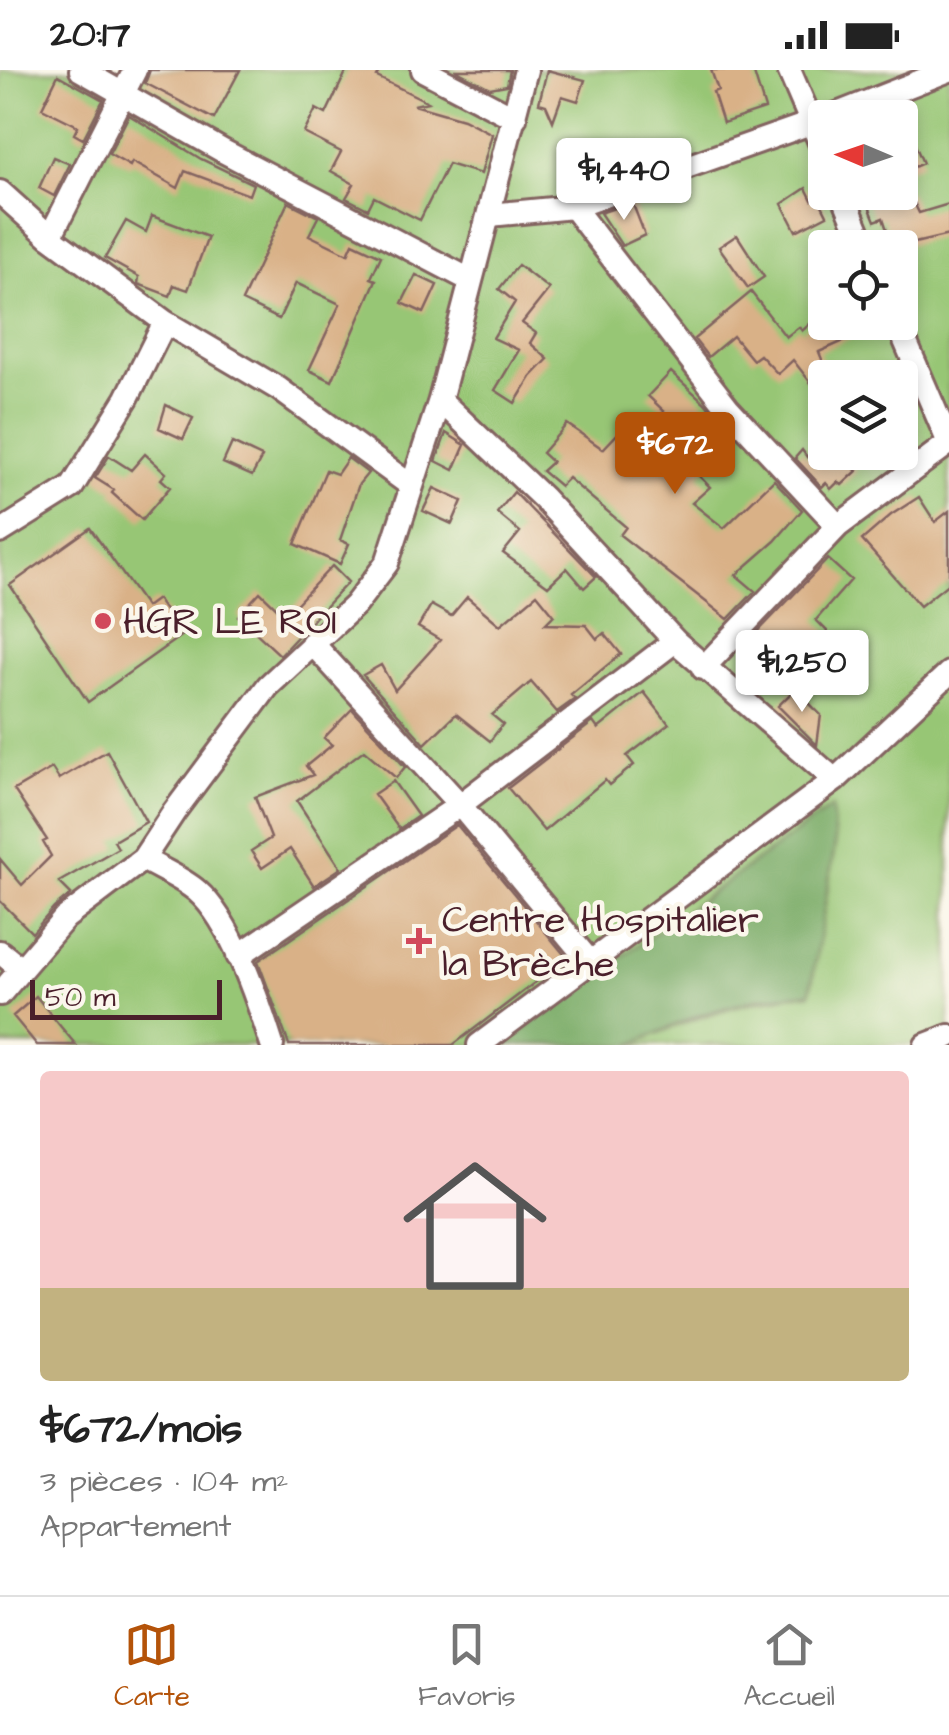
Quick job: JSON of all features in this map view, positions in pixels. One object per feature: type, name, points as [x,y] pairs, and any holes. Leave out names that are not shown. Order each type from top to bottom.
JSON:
[{"type":"street","points":[[81,70],[223,152],[470,280]]},
{"type":"street","points":[[50,237],[135,70]]},
{"type":"street","points":[[422,70],[515,118]]},
{"type":"street","points":[[0,994],[65,918],[143,859],[268,686],[355,605],[387,563],[440,400],[526,70]]},
{"type":"street","points":[[789,70],[808,100]]},
{"type":"street","points":[[872,100],[949,70]]},
{"type":"street","points":[[490,215],[573,207],[808,125]]},
{"type":"street","points":[[0,192],[50,237],[165,322],[279,388],[410,485]]},
{"type":"street","points":[[573,207],[728,408],[838,526]]},
{"type":"street","points":[[0,532],[72,487],[127,398],[165,322]]},
{"type":"street","points":[[703,668],[838,526],[949,443],[905,340]]},
{"type":"street","points":[[440,400],[542,498],[703,668],[835,780]]},
{"type":"street","points":[[238,956],[460,805],[675,641]]},
{"type":"street","points":[[312,643],[460,805],[590,962]]},
{"type":"street","points":[[478,1045],[835,780],[949,673]]},
{"type":"street","points":[[143,859],[196,890],[214,911],[238,956],[272,1045]]},
{"type":"street","points":[[0,952],[21,970]]},
{"type":"street","points":[[926,1045],[949,1036]]},
{"type":"green space","points":[[0,70],[949,70],[949,1045],[631,1045],[718,1011],[810,993],[835,845],[717,888],[503,1045],[0,1045]]},
{"type":"green space","points":[[832,807],[835,845],[810,993],[761,998],[697,1016],[631,1045],[503,1045],[576,989]]},
{"type":"building","points":[[150,70],[240,70],[214,119],[145,83]]},
{"type":"building","points":[[347,70],[381,70],[377,77],[428,102],[414,105],[463,119],[492,134],[481,174],[448,164],[420,220],[374,197],[368,209],[346,198],[354,184],[331,171],[341,152],[304,133],[316,109],[326,114]]},
{"type":"building","points":[[455,70],[510,70],[507,85],[490,88]]},
{"type":"building","points":[[547,70],[585,80],[578,101],[562,96],[553,121],[546,105],[539,103]]},
{"type":"building","points":[[711,70],[753,70],[765,109],[723,123]]},
{"type":"building","points":[[58,75],[103,100],[83,139],[74,134],[78,126],[42,108]]},
{"type":"building","points":[[129,115],[201,159],[253,184],[249,195],[185,171],[178,188],[109,154]]},
{"type":"building","points":[[53,157],[70,164],[54,196],[39,188]]},
{"type":"building","points":[[806,188],[808,210],[824,210],[827,215],[796,231],[782,204]]},
{"type":"building","points":[[288,202],[318,217],[309,235],[348,254],[353,243],[381,256],[371,278],[376,280],[332,381],[309,370],[340,304],[296,283],[279,319],[242,301]]},
{"type":"building","points":[[632,202],[645,235],[622,246],[600,213]]},
{"type":"building","points":[[949,204],[949,235],[918,242],[918,230],[887,230],[883,218],[875,221],[871,210],[919,213]]},
{"type":"building","points":[[152,216],[208,237],[188,290],[174,285],[170,296],[138,284],[139,277],[105,258],[126,221],[146,232]]},
{"type":"building","points":[[737,235],[764,277],[748,288],[719,247]]},
{"type":"building","points":[[518,265],[549,289],[522,323],[536,333],[530,343],[548,359],[515,403],[495,390],[519,350],[493,338],[515,302],[499,289]]},
{"type":"building","points":[[416,275],[437,285],[424,313],[402,303]]},
{"type":"building","points":[[751,292],[786,337],[808,326],[808,340],[846,340],[819,352],[822,360],[808,360],[808,379],[793,360],[778,374],[760,355],[753,360],[733,336],[708,357],[694,339]]},
{"type":"building","points":[[671,372],[705,403],[710,409],[703,416],[730,441],[699,476],[710,487],[692,503],[724,528],[774,480],[802,510],[775,541],[736,575],[755,591],[728,619],[620,535],[626,527],[568,478],[560,486],[542,471],[552,462],[542,453],[567,424],[603,449],[621,430],[635,444],[664,411],[648,396]]},
{"type":"building","points":[[166,405],[193,418],[183,439],[159,428]]},
{"type":"building","points":[[446,433],[465,445],[454,470],[436,461]]},
{"type":"building","points":[[232,443],[262,457],[252,476],[223,463]]},
{"type":"building","points":[[802,450],[808,470],[857,471],[842,485],[838,482],[831,489],[826,483],[822,487],[795,458]]},
{"type":"building","points":[[145,454],[166,473],[161,479],[170,487],[142,520],[112,493],[114,490],[95,478],[109,456],[131,470]]},
{"type":"building","points":[[348,458],[368,473],[359,484],[340,540],[349,544],[340,564],[295,544],[326,470],[337,474]]},
{"type":"building","points":[[434,488],[462,501],[452,524],[423,511]]},
{"type":"building","points":[[514,492],[596,577],[584,588],[567,568],[548,586],[503,553],[520,532],[497,513]]},
{"type":"building","points":[[919,497],[935,522],[949,511],[949,583],[920,606],[862,540]]},
{"type":"building","name":"HGR LE ROI","points":[[90,528],[146,607],[157,599],[182,635],[88,702],[10,585]]},
{"type":"building","points":[[828,559],[851,580],[816,620],[827,631],[799,662],[768,634],[758,645],[751,639]]},
{"type":"building","points":[[332,566],[348,582],[280,655],[238,616],[260,592],[285,616]]},
{"type":"building","points":[[537,594],[554,615],[545,624],[586,625],[597,639],[604,633],[621,654],[571,695],[575,699],[557,712],[531,682],[492,715],[503,724],[490,741],[456,714],[425,744],[363,675],[381,665],[395,690],[440,640],[418,627],[431,605],[451,616],[467,597],[500,625]]},
{"type":"building","points":[[795,689],[821,715],[817,745],[778,706]]},
{"type":"building","points":[[644,692],[669,724],[627,756],[634,765],[609,785],[605,780],[544,831],[508,788],[593,722],[598,729]]},
{"type":"building","points":[[352,709],[405,767],[396,778],[364,750],[297,801],[341,868],[314,886],[290,849],[262,868],[251,851],[271,838],[255,797],[313,775],[306,766],[332,745],[324,738]]},
{"type":"building","points":[[107,751],[146,822],[114,841],[118,848],[59,882],[71,894],[32,933],[0,901],[0,859],[22,885],[51,856],[43,842],[47,840],[14,790],[52,768],[59,779]]},
{"type":"building","points":[[393,781],[418,816],[399,829],[374,794]]},
{"type":"building","name":"Centre Hospitalier la Brèche","points":[[457,825],[567,958],[453,1045],[289,1045],[258,961]]},
{"type":"building","points":[[36,996],[76,1045],[37,1045],[13,1016]]},
{"type":"place","name":"HGR LE ROI","points":[[103,621]]},
{"type":"place","name":"Centre Hospitalier la Brèche","points":[[419,941]]}]
